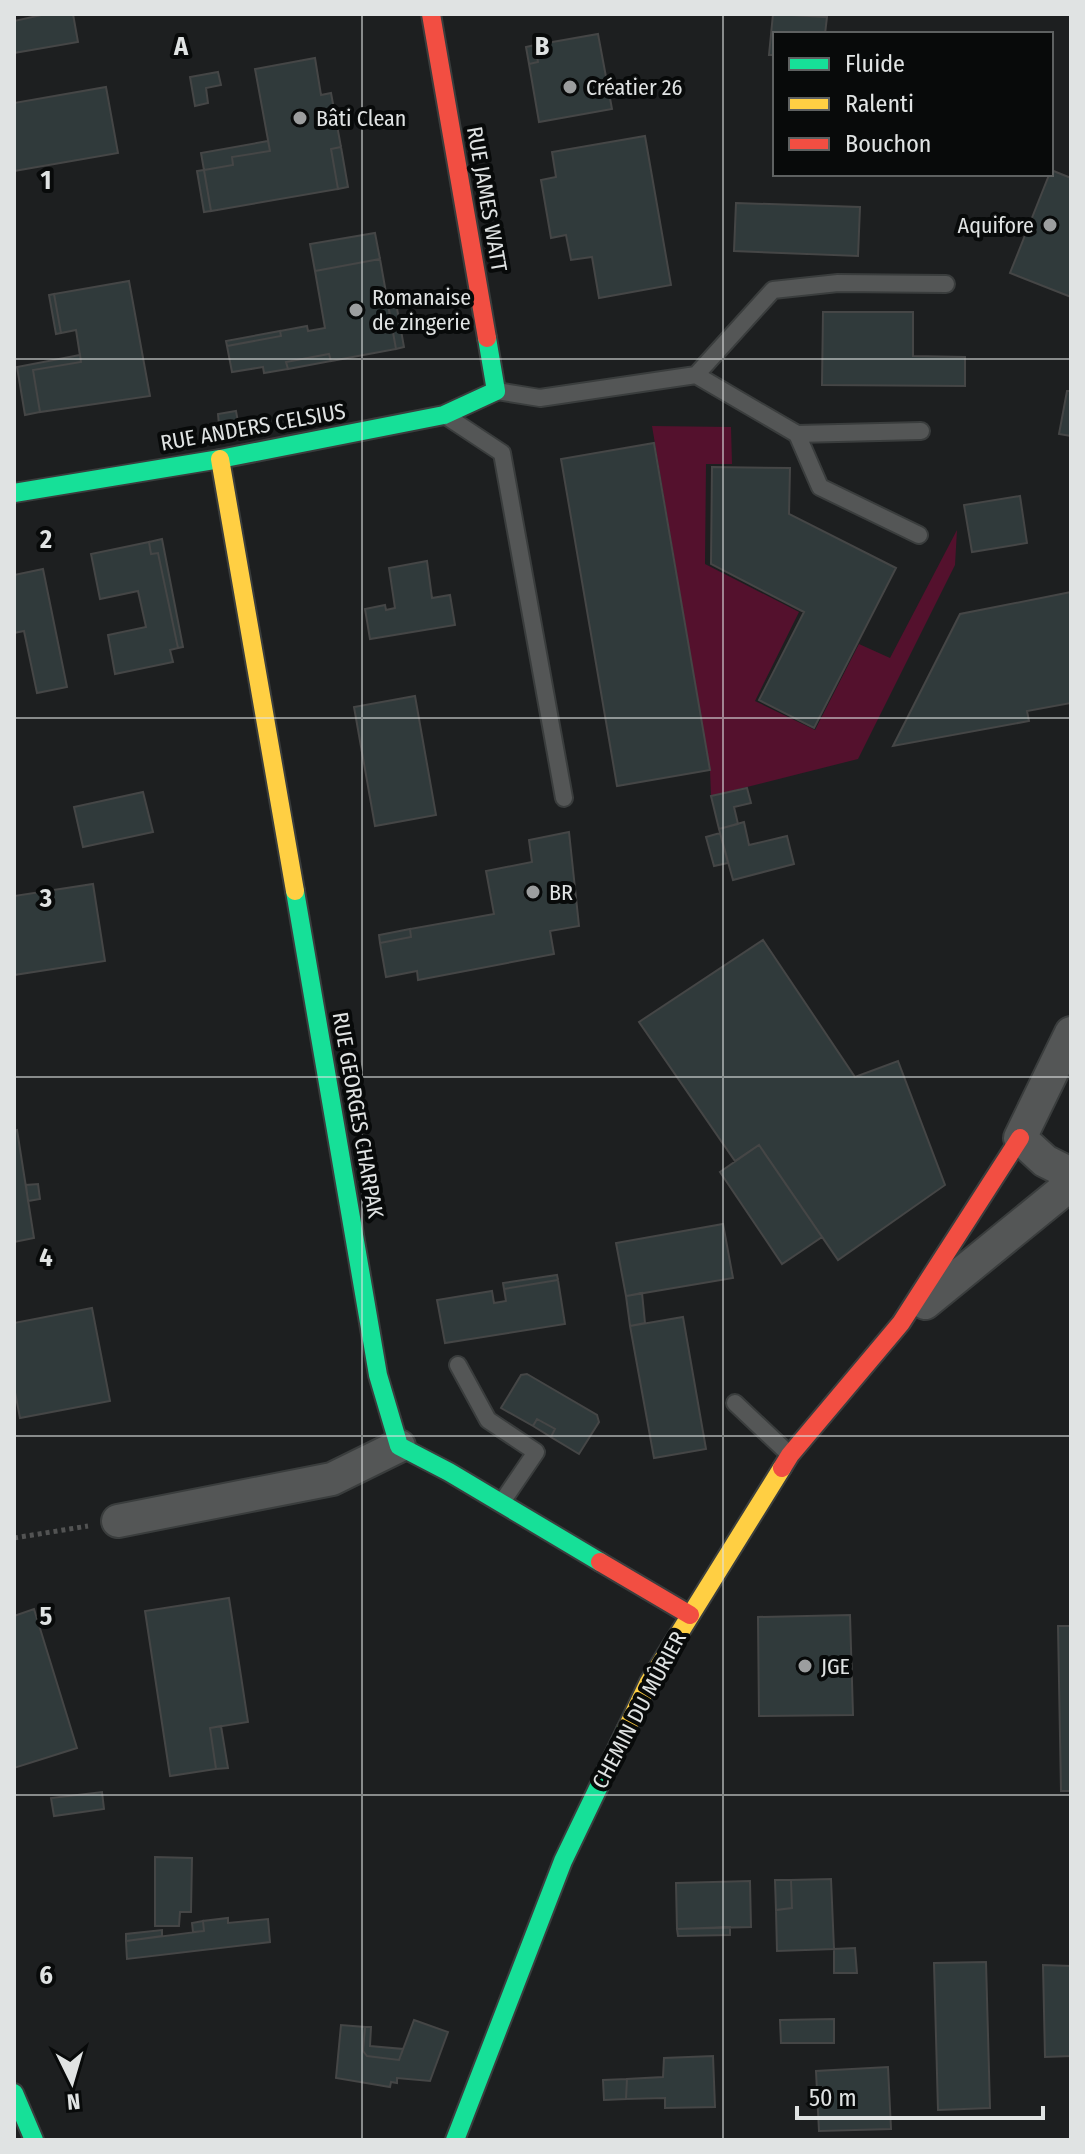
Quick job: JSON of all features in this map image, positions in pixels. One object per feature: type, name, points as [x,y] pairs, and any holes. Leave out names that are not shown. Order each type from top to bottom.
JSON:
[{"type":"street","name":"RUE JAMES WATT","points":[[431,14],[496,391]]},
{"type":"street","name":"RUE ANDERS CELSIUS","points":[[14,493],[220,459],[444,415],[496,391]]},
{"type":"street","name":"RUE GEORGES CHARPAK","points":[[220,459],[378,1375],[399,1446]]},
{"type":"street","name":"CHEMIN DU MÛRIER","points":[[455,2140],[563,1861],[649,1682],[742,1537],[790,1455],[901,1323],[1020,1138],[1071,1033]]},
{"type":"street","points":[[1020,1138],[1045,1161],[1071,1174]]},
{"type":"street","name":"CHEMIN DU MÛRIER","points":[[901,1323],[1071,1184]]},
{"type":"street","points":[[118,1521],[332,1479],[399,1446],[502,1503],[690,1615]]},
{"type":"street","points":[[14,2093],[34,2140]]},
{"type":"lane","points":[[696,375],[773,290],[838,283],[946,284]]},
{"type":"lane","points":[[496,391],[540,398],[696,375],[797,434],[921,431]]},
{"type":"lane","points":[[444,415],[502,453],[564,798]]},
{"type":"lane","points":[[797,434],[820,487],[919,535]]},
{"type":"lane","points":[[458,1365],[488,1420],[536,1452],[502,1503]]},
{"type":"lane","points":[[735,1403],[790,1455]]},
{"type":"path","points":[[14,1538],[118,1521]]},
{"type":"shaded area","points":[[652,426],[731,427],[732,464],[706,464],[705,564],[799,612],[755,701],[815,730],[859,644],[890,658],[957,530],[955,565],[858,759],[711,796],[710,770]]},
{"type":"building","points":[[46,14],[73,14],[78,42],[14,53],[14,21]]},
{"type":"building","points":[[773,14],[827,17],[825,32],[773,32],[773,55],[769,55]]},
{"type":"building","name":"Créatier 26","points":[[598,34],[612,109],[539,122],[529,64],[538,62],[535,45]]},
{"type":"building","points":[[535,45],[538,62],[529,64],[526,47]]},
{"type":"building","name":"Bâti Clean","points":[[315,58],[321,95],[331,93],[341,147],[331,149],[338,189],[211,211],[204,170],[233,165],[232,157],[270,151],[255,69]]},
{"type":"building","points":[[218,72],[221,85],[206,88],[208,103],[195,106],[190,77]]},
{"type":"building","points":[[106,87],[118,153],[14,171],[14,103]]},
{"type":"building","points":[[645,136],[671,285],[599,298],[592,257],[571,260],[566,235],[551,238],[541,180],[556,177],[552,152]]},
{"type":"building","points":[[268,141],[270,151],[232,157],[233,165],[204,170],[201,153]]},
{"type":"building","points":[[341,147],[348,187],[338,189],[331,149]]},
{"type":"building","points":[[204,170],[211,211],[204,212],[197,171]]},
{"type":"building","name":"Aquifore","points":[[1053,171],[1071,178],[1071,297],[1010,273],[1049,176],[1053,176]]},
{"type":"building","points":[[736,203],[860,207],[858,256],[734,251]]},
{"type":"building","points":[[375,233],[380,259],[315,271],[310,244]]},
{"type":"building","name":"Romanaise de zingerie","points":[[380,259],[396,349],[331,361],[329,354],[286,362],[288,369],[264,373],[263,367],[232,372],[227,346],[281,336],[280,331],[307,326],[308,331],[325,328],[315,271]]},
{"type":"building","points":[[129,281],[150,396],[40,412],[33,370],[81,362],[76,330],[61,333],[54,294]]},
{"type":"building","points":[[394,292],[404,347],[396,349],[386,294]]},
{"type":"building","points":[[54,294],[61,333],[56,334],[49,295]]},
{"type":"building","points":[[823,312],[913,312],[913,356],[965,357],[965,386],[822,385]]},
{"type":"building","points":[[280,331],[281,336],[227,346],[226,341]]},
{"type":"building","points":[[329,354],[331,361],[288,369],[286,362]]},
{"type":"building","points":[[80,355],[81,362],[33,370],[40,412],[25,415],[17,367]]},
{"type":"building","points":[[1067,391],[1071,391],[1071,436],[1059,434]]},
{"type":"building","points":[[236,411],[238,422],[219,425],[218,414]]},
{"type":"building","points":[[654,443],[710,770],[617,786],[561,459]]},
{"type":"building","points":[[712,467],[790,468],[789,514],[896,568],[814,728],[759,700],[804,612],[711,564]]},
{"type":"building","points":[[1020,496],[1027,543],[972,552],[964,505]]},
{"type":"building","points":[[162,539],[183,647],[178,648],[158,553],[151,554],[149,542]]},
{"type":"building","points":[[149,542],[151,554],[158,553],[178,648],[170,650],[173,662],[115,674],[108,635],[146,627],[138,591],[100,599],[91,554]]},
{"type":"building","points":[[427,561],[432,598],[450,595],[455,625],[370,639],[365,609],[385,605],[386,610],[395,608],[389,568]]},
{"type":"building","points":[[43,569],[67,687],[37,693],[24,631],[14,633],[14,575]]},
{"type":"building","points":[[1071,592],[1071,703],[1027,711],[1029,721],[893,746],[960,614]]},
{"type":"building","points":[[415,696],[436,815],[375,826],[354,707]]},
{"type":"building","points":[[747,788],[751,803],[734,807],[738,824],[719,829],[711,796]]},
{"type":"building","points":[[143,792],[153,832],[83,847],[74,807]]},
{"type":"building","points":[[744,822],[749,845],[787,836],[794,864],[733,880],[719,829]]},
{"type":"building","name":"BR","points":[[569,832],[579,926],[550,931],[554,954],[418,980],[417,971],[386,977],[380,943],[411,937],[410,929],[494,914],[486,871],[532,862],[529,840]]},
{"type":"building","points":[[720,833],[728,863],[714,866],[706,837]]},
{"type":"building","points":[[93,884],[105,961],[14,975],[14,896]]},
{"type":"building","points":[[410,929],[411,937],[380,943],[379,935]]},
{"type":"building","points":[[763,940],[855,1077],[898,1061],[945,1185],[838,1260],[759,1145],[735,1161],[639,1022]]},
{"type":"building","points":[[17,1130],[34,1238],[14,1242],[14,1131]]},
{"type":"building","points":[[759,1145],[822,1237],[782,1264],[720,1172]]},
{"type":"building","points":[[38,1184],[40,1199],[28,1201],[26,1185]]},
{"type":"building","points":[[723,1224],[733,1278],[626,1296],[616,1243]]},
{"type":"building","points":[[557,1275],[558,1280],[504,1289],[503,1283]]},
{"type":"building","points":[[558,1280],[565,1324],[445,1343],[437,1300],[492,1291],[494,1303],[506,1301],[504,1289]]},
{"type":"building","points":[[642,1293],[645,1323],[630,1326],[626,1296]]},
{"type":"building","points":[[92,1308],[110,1401],[20,1418],[14,1387],[14,1323]]},
{"type":"building","points":[[683,1317],[706,1449],[654,1458],[630,1326]]},
{"type":"building","points":[[527,1374],[597,1415],[599,1422],[579,1454],[551,1437],[555,1429],[537,1419],[533,1426],[501,1408],[521,1375]]},
{"type":"building","points":[[537,1419],[555,1429],[551,1437],[533,1426]]},
{"type":"building","points":[[229,1598],[248,1722],[210,1728],[216,1769],[170,1776],[145,1611]]},
{"type":"building","points":[[34,1609],[77,1748],[14,1768],[14,1616]]},
{"type":"building","name":"JGE","points":[[850,1615],[853,1715],[759,1716],[758,1617]]},
{"type":"building","points":[[1058,1626],[1071,1626],[1071,1791],[1061,1791]]},
{"type":"building","points":[[221,1726],[228,1768],[216,1769],[210,1728]]},
{"type":"building","points":[[102,1792],[104,1809],[54,1816],[51,1798]]},
{"type":"building","points":[[155,1857],[192,1858],[191,1912],[180,1912],[179,1926],[155,1926]]},
{"type":"building","points":[[831,1879],[834,1949],[777,1951],[776,1910],[792,1908],[791,1880]]},
{"type":"building","points":[[775,1880],[791,1880],[792,1908],[776,1910]]},
{"type":"building","points":[[750,1881],[751,1927],[677,1929],[676,1883]]},
{"type":"building","points":[[228,1918],[228,1923],[268,1919],[270,1942],[127,1959],[126,1941],[204,1931],[203,1921]]},
{"type":"building","points":[[203,1921],[204,1931],[193,1932],[192,1923]]},
{"type":"building","points":[[730,1927],[730,1935],[678,1936],[677,1929]]},
{"type":"building","points":[[162,1930],[162,1936],[126,1941],[126,1934]]},
{"type":"building","points":[[855,1948],[857,1973],[834,1973],[834,1949]]},
{"type":"building","points":[[986,1962],[990,2108],[938,2110],[934,1963]]},
{"type":"building","points":[[1043,1965],[1071,1966],[1071,2056],[1045,2057]]},
{"type":"building","points":[[834,2019],[834,2043],[781,2043],[780,2020]]},
{"type":"building","points":[[414,2020],[448,2032],[430,2081],[397,2078],[397,2083],[391,2082],[390,2087],[336,2078],[341,2025],[365,2027],[363,2051],[367,2056],[399,2060]]},
{"type":"building","points":[[365,2027],[371,2027],[370,2046],[403,2049],[399,2060],[367,2056],[363,2051]]},
{"type":"building","points":[[713,2056],[715,2107],[665,2108],[665,2098],[626,2099],[627,2079],[663,2077],[664,2058]]},
{"type":"building","points":[[888,2067],[891,2129],[819,2131],[816,2071]]},
{"type":"building","points":[[627,2079],[626,2099],[604,2100],[603,2080]]},
{"type":"traffic: fast","points":[[14,493],[220,459],[444,415],[496,391],[487,338]]},
{"type":"traffic: fast","points":[[295,891],[378,1375],[399,1446],[449,1472],[600,1562]]},
{"type":"traffic: fast","points":[[455,2140],[563,1861],[626,1730]]},
{"type":"traffic: fast","points":[[14,2093],[34,2140]]},
{"type":"traffic: slow","points":[[220,459],[295,891]]},
{"type":"traffic: slow","points":[[626,1730],[649,1682],[782,1468]]},
{"type":"traffic: jam","points":[[431,14],[487,338]]},
{"type":"traffic: jam","points":[[782,1468],[901,1323],[1020,1138]]},
{"type":"traffic: jam","points":[[600,1562],[690,1615]]},
{"type":"place","name":"Créatier 26","points":[[570,87]]},
{"type":"place","name":"Bâti Clean","points":[[300,118]]},
{"type":"place","name":"Aquifore","points":[[1050,225]]},
{"type":"place","name":"Romanaise de zingerie","points":[[356,310]]},
{"type":"place","name":"BR","points":[[533,892]]},
{"type":"place","name":"JGE","points":[[805,1666]]}]
